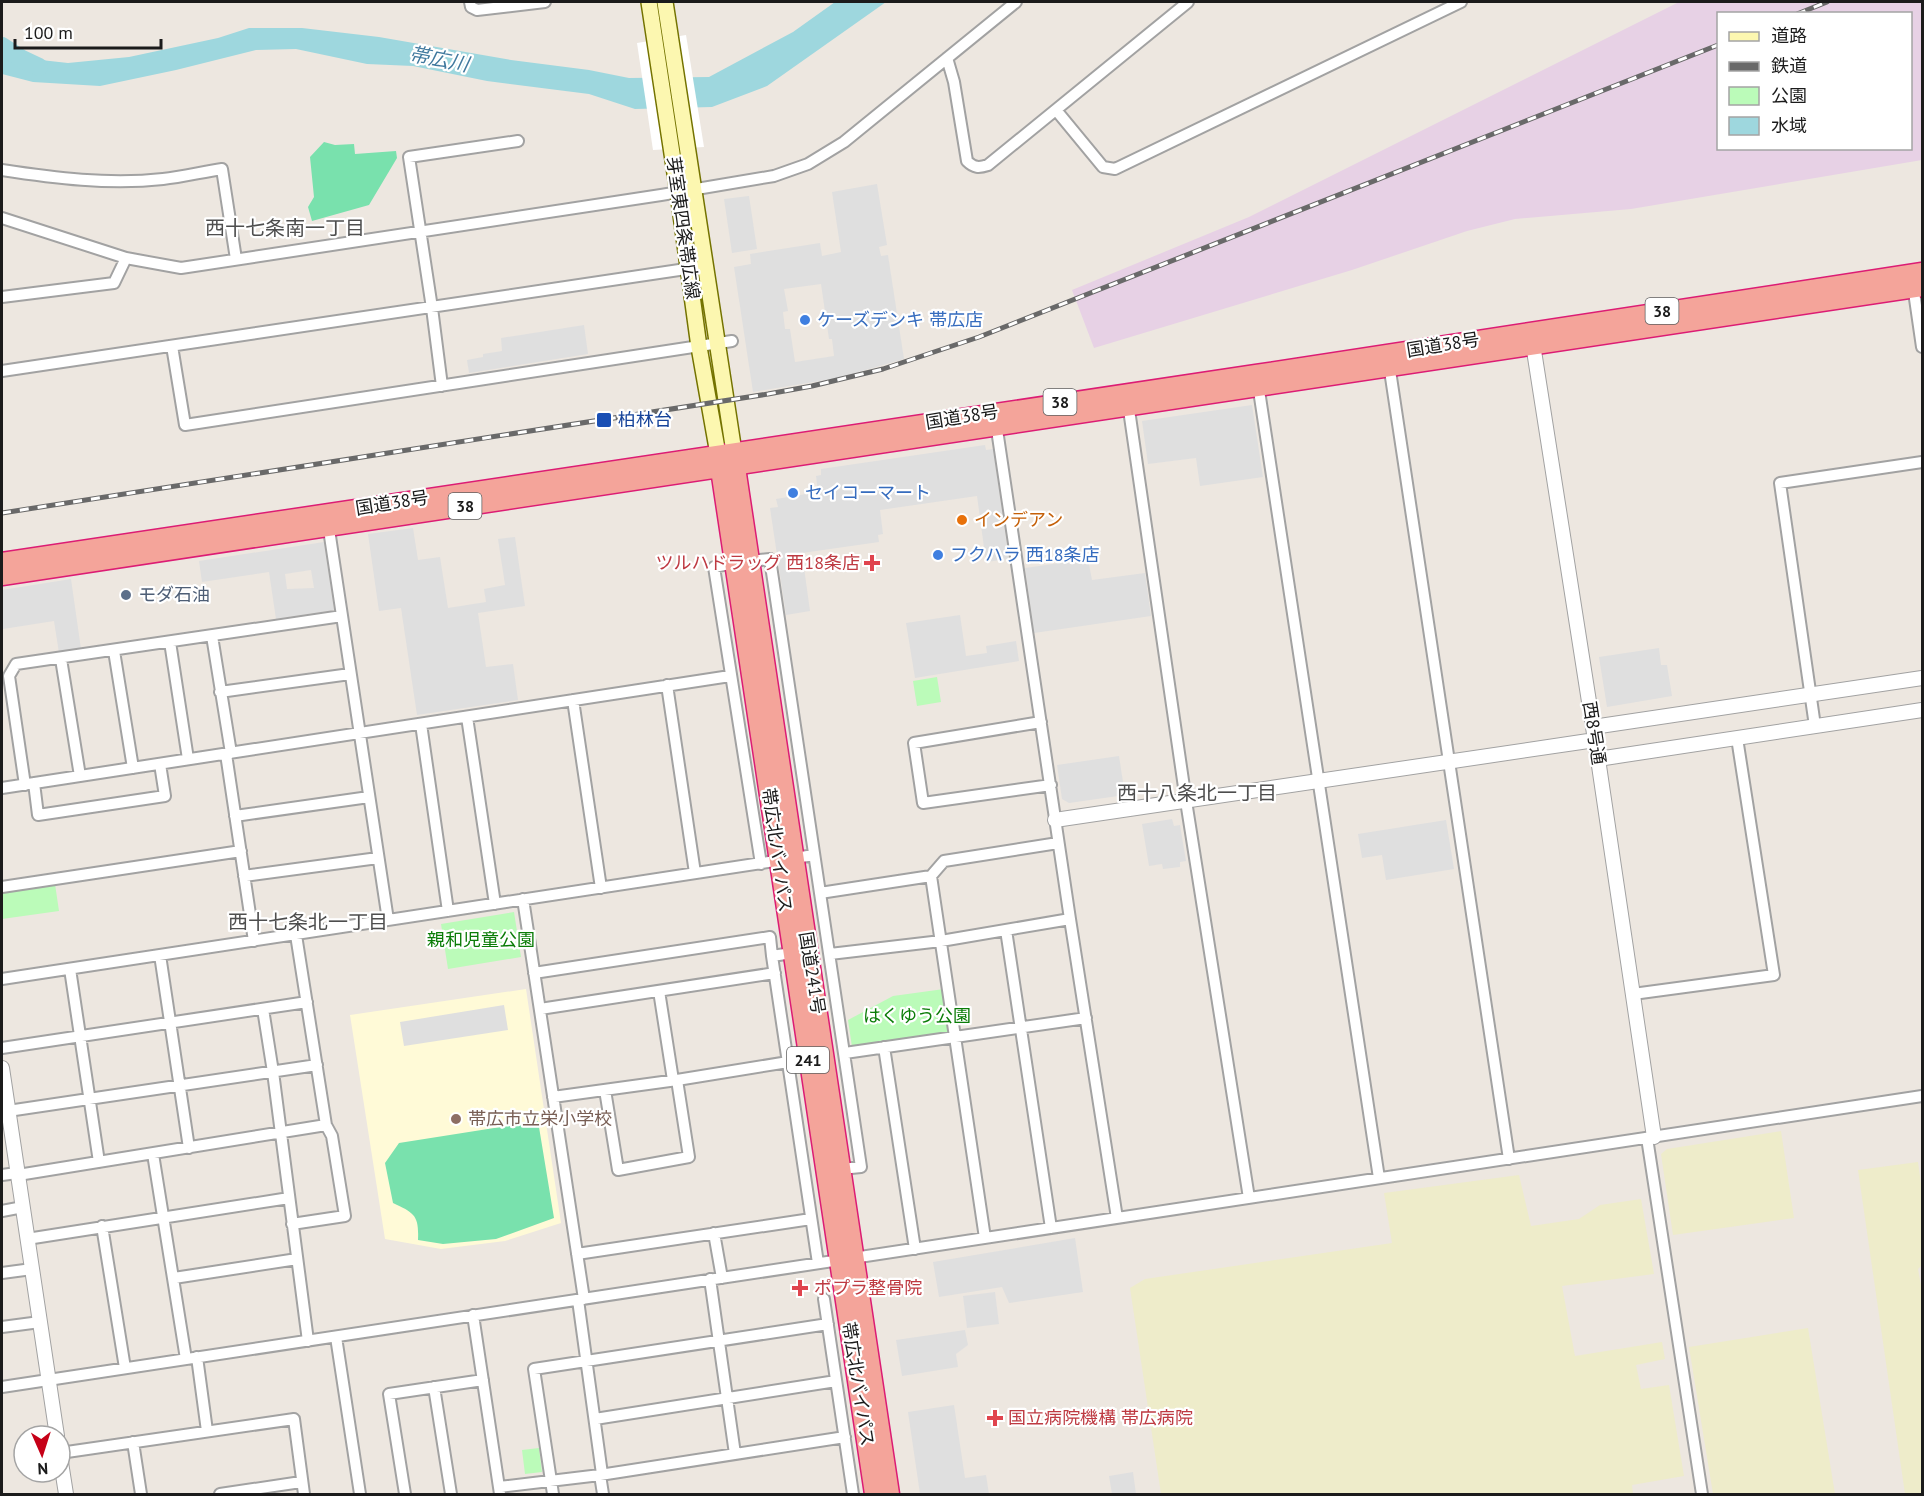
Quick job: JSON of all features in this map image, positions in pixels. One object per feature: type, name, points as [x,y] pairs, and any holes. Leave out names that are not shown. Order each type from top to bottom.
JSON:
[{"type":"highway","name":"国道38号","points":[[2,562],[327,520],[1917,280]]},
{"type":"highway","name":"国道241号","points":[[727,460],[742,562],[778,861],[841,1169],[847,1259],[890,1494]]},
{"type":"highway","name":"国道38号","points":[[2,576],[327,520]]},
{"type":"highway","name":"帯広北バイパス","points":[[778,861],[792,953],[847,1259],[851,1344],[874,1494]]},
{"type":"main road","name":"芽室東四条帯広線","points":[[649,2],[671,149],[686,191],[725,343],[727,460]]},
{"type":"main road","name":"芽室東四条帯広線","points":[[665,2],[688,148],[686,191],[689,269],[699,346],[727,460]]},
{"type":"street","points":[[470,2],[471,7],[477,10],[520,3],[545,2]]},
{"type":"street","points":[[2,218],[126,258],[181,268],[774,176],[808,164],[844,142],[1017,2]]},
{"type":"street","points":[[947,58],[954,82],[967,161],[971,166],[979,168],[988,165],[1188,2]]},
{"type":"street","points":[[1056,110],[1103,167],[1115,169],[1461,2]]},
{"type":"street","points":[[442,386],[409,157],[518,141]]},
{"type":"street","points":[[2,170],[51,178],[131,180],[162,179],[222,169],[236,259]]},
{"type":"street","points":[[2,297],[114,282],[126,258]]},
{"type":"street","points":[[2,371],[706,266]]},
{"type":"street","points":[[1917,280],[1923,347]]},
{"type":"street","name":"西8号通","points":[[1532,338],[1598,759],[1633,994],[1651,1137]]},
{"type":"street","points":[[172,346],[185,425],[725,343]]},
{"type":"street","points":[[1388,360],[1509,1159]]},
{"type":"street","points":[[1258,381],[1379,1178]]},
{"type":"street","points":[[1127,400],[1185,801],[1249,1198]]},
{"type":"street","points":[[995,420],[1117,1218]]},
{"type":"street","points":[[1815,726],[1780,483],[1923,462]]},
{"type":"street","points":[[327,520],[388,920]]},
{"type":"street","points":[[778,861],[730,676],[714,567],[770,559],[861,1167],[841,1169]]},
{"type":"street","points":[[160,764],[165,796],[38,815],[29,784],[9,676],[16,664],[342,616]]},
{"type":"street","points":[[212,636],[254,941]]},
{"type":"street","points":[[170,642],[188,759]]},
{"type":"street","points":[[114,651],[133,768]]},
{"type":"street","points":[[61,659],[80,776]]},
{"type":"street","points":[[220,692],[350,674]]},
{"type":"street","points":[[2,788],[730,676]]},
{"type":"street","points":[[1055,820],[1449,762],[1810,695],[1923,678]]},
{"type":"street","points":[[667,685],[695,873]]},
{"type":"street","points":[[573,700],[601,888]]},
{"type":"street","points":[[1598,759],[1923,710]]},
{"type":"street","points":[[467,717],[495,904]]},
{"type":"street","points":[[1041,723],[914,743],[923,803],[1051,784]]},
{"type":"street","points":[[422,724],[448,911]]},
{"type":"street","points":[[1633,994],[1774,975],[1737,738]]},
{"type":"street","points":[[235,816],[369,797]]},
{"type":"street","points":[[820,893],[931,876],[944,861],[1059,843]]},
{"type":"street","points":[[2,887],[241,851]]},
{"type":"street","points":[[2,979],[814,855]]},
{"type":"street","points":[[244,876],[378,858]]},
{"type":"street","points":[[931,876],[985,1238]]},
{"type":"street","points":[[523,899],[577,1254],[586,1361],[603,1494]]},
{"type":"street","points":[[830,954],[941,941],[1070,920]]},
{"type":"street","points":[[1006,930],[1050,1228]]},
{"type":"street","points":[[292,1224],[345,1216],[332,1136],[326,1125],[296,935]]},
{"type":"street","points":[[534,973],[770,938],[818,1263]]},
{"type":"street","points":[[772,956],[792,953]]},
{"type":"street","points":[[160,955],[189,1148]]},
{"type":"street","points":[[70,969],[99,1162]]},
{"type":"street","points":[[540,1009],[775,973]]},
{"type":"street","points":[[605,1090],[618,1170],[689,1157],[659,991]]},
{"type":"street","points":[[2,1047],[307,1002]]},
{"type":"street","points":[[263,1009],[309,1341]]},
{"type":"street","points":[[845,1053],[1086,1018]]},
{"type":"street","points":[[884,1047],[915,1249]]},
{"type":"street","points":[[553,1097],[788,1062]]},
{"type":"street","points":[[6,1109],[90,1100],[317,1065]]},
{"type":"street","points":[[2,1068],[6,1109],[55,1424]]},
{"type":"street","points":[[2,1387],[1923,1096]]},
{"type":"street","points":[[2,1175],[153,1154],[326,1125]]},
{"type":"street","points":[[1651,1137],[1702,1494]]},
{"type":"street","points":[[153,1154],[186,1359]]},
{"type":"street","points":[[27,1239],[289,1198]]},
{"type":"street","points":[[2,1210],[22,1207]]},
{"type":"street","points":[[577,1254],[811,1219]]},
{"type":"street","points":[[102,1226],[125,1368]]},
{"type":"street","points":[[714,1233],[722,1278]]},
{"type":"street","points":[[174,1278],[297,1259]]},
{"type":"street","points":[[2,1273],[32,1269]]},
{"type":"street","points":[[710,1280],[735,1454]]},
{"type":"street","points":[[824,1299],[853,1494]]},
{"type":"street","points":[[473,1315],[500,1491],[551,1481],[845,1437]]},
{"type":"street","points":[[2,1327],[40,1322]]},
{"type":"street","points":[[553,1494],[534,1369],[828,1324]]},
{"type":"street","points":[[336,1337],[360,1494]]},
{"type":"street","points":[[832,1348],[851,1344]]},
{"type":"street","points":[[197,1357],[207,1431]]},
{"type":"street","points":[[405,1494],[389,1394],[483,1380]]},
{"type":"street","points":[[595,1419],[836,1381]]},
{"type":"street","points":[[434,1387],[451,1494]]},
{"type":"street","points":[[72,1452],[294,1419],[304,1494]]},
{"type":"street","points":[[133,1442],[141,1494]]},
{"type":"street","points":[[220,1494],[302,1482]]},
{"type":"shaded area","points":[[1679,2],[1922,2],[1922,160],[1631,209],[1515,219],[1467,231],[1352,270],[1094,348],[1072,290],[1249,217]]},
{"type":"shaded area","points":[[877,184],[887,245],[879,247],[881,256],[888,255],[904,359],[838,378],[753,392],[734,267],[751,264],[750,254],[820,243],[822,256],[841,252],[832,192]],"holes":[[[821,284],[829,339],[832,339],[834,356],[795,362],[790,329],[785,329],[783,312],[788,311],[784,289]]]},
{"type":"shaded area","points":[[749,196],[757,249],[732,253],[724,199]]},
{"type":"shaded area","points":[[584,325],[588,354],[469,373],[467,360],[483,357],[483,354],[502,351],[501,338]]},
{"type":"shaded area","points":[[1252,405],[1263,477],[1200,486],[1196,458],[1148,464],[1142,421]]},
{"type":"shaded area","points":[[985,445],[986,450],[993,449],[1009,559],[986,562],[977,496],[880,510],[883,534],[878,535],[879,542],[802,553],[810,611],[786,615],[770,508],[778,507],[776,499],[818,492],[816,476],[821,475],[821,469]]},
{"type":"shaded area","points":[[413,528],[418,560],[440,557],[448,608],[486,602],[484,589],[505,585],[498,539],[515,537],[525,606],[478,613],[486,667],[513,664],[518,700],[417,715],[401,608],[379,611],[368,534]]},
{"type":"shaded area","points":[[324,542],[334,610],[276,619],[269,572],[202,582],[199,561]],"holes":[[[311,570],[314,588],[287,589],[285,574]]]},
{"type":"shaded area","points":[[1088,559],[1092,580],[1145,573],[1151,616],[1034,633],[1025,568]]},
{"type":"shaded area","points":[[71,579],[81,649],[59,653],[54,621],[3,629],[2,590]]},
{"type":"shaded area","points":[[960,615],[966,656],[987,653],[986,646],[1016,641],[1019,661],[915,678],[906,623]]},
{"type":"shaded area","points":[[1659,648],[1661,665],[1667,665],[1672,696],[1607,707],[1599,657]]},
{"type":"shaded area","points":[[1119,756],[1125,795],[1069,803],[1062,799],[1057,765]]},
{"type":"shaded area","points":[[1172,819],[1174,826],[1180,825],[1186,861],[1180,862],[1180,867],[1163,869],[1162,864],[1149,866],[1142,824]]},
{"type":"shaded area","points":[[1446,820],[1454,869],[1386,880],[1382,855],[1362,858],[1358,834]]},
{"type":"shaded area","name":"帯広市立栄小学校","points":[[526,989],[561,1223],[505,1241],[441,1249],[385,1239],[350,1015]]},
{"type":"shaded area","points":[[504,1005],[508,1030],[404,1046],[400,1022]]},
{"type":"shaded area","points":[[1781,1131],[1794,1218],[1673,1235],[1661,1154],[1667,1149]]},
{"type":"shaded area","points":[[1918,1162],[1922,1191],[1922,1265],[1918,1269],[1922,1291],[1922,1494],[1905,1494],[1858,1170]]},
{"type":"shaded area","points":[[1519,1175],[1531,1226],[1579,1219],[1600,1205],[1641,1199],[1654,1274],[1562,1286],[1575,1356],[1662,1342],[1665,1359],[1636,1365],[1641,1389],[1669,1385],[1684,1476],[1632,1485],[1633,1494],[1161,1494],[1130,1288],[1145,1279],[1392,1243],[1384,1193]]},
{"type":"shaded area","points":[[1075,1238],[1083,1292],[1009,1303],[1002,1287],[939,1297],[933,1262]]},
{"type":"shaded area","points":[[995,1292],[999,1324],[967,1328],[963,1296]]},
{"type":"shaded area","points":[[1808,1328],[1835,1494],[1713,1494],[1689,1347]]},
{"type":"shaded area","points":[[965,1330],[968,1345],[956,1354],[958,1367],[902,1376],[896,1340]]},
{"type":"shaded area","points":[[954,1405],[965,1478],[986,1475],[989,1494],[920,1494],[908,1412]]},
{"type":"shaded area","points":[[1133,1472],[1136,1494],[1112,1494],[1109,1476]]},
{"type":"green space","points":[[324,142],[335,145],[354,144],[355,154],[396,151],[397,158],[369,205],[312,221],[308,207],[314,197],[310,157]]},
{"type":"green space","points":[[937,677],[941,702],[917,706],[913,681]]},
{"type":"green space","points":[[55,884],[59,911],[2,919],[2,891]]},
{"type":"green space","name":"親和児童公園","points":[[514,912],[521,957],[448,969],[441,924]]},
{"type":"green space","name":"はくゆう公園","points":[[944,989],[949,1034],[852,1047],[848,1020],[893,996]]},
{"type":"green space","points":[[538,1121],[554,1218],[496,1239],[443,1244],[418,1240],[418,1226],[414,1216],[393,1203],[385,1163],[399,1143]]},
{"type":"green space","points":[[539,1448],[542,1472],[525,1474],[522,1450]]},
{"type":"water","points":[[835,2],[886,2],[767,86],[712,107],[635,109],[589,94],[487,81],[413,66],[367,64],[296,49],[256,50],[100,86],[33,82],[2,74],[2,52],[5,56],[68,63],[129,57],[218,38],[249,28],[302,28],[379,37],[629,78],[709,77],[793,32]]},
{"type":"pier","points":[[686,35],[704,147],[653,150],[637,43]]},
{"type":"waterway","name":"帯広川","points":[[2,46],[39,67]]},
{"type":"railway","points":[[1802,12],[1827,2]]},
{"type":"railway","points":[[2,513],[768,394],[883,369],[979,337],[1717,45]]},
{"type":"place","name":"ケーズデンキ 帯広店","points":[[805,320]]},
{"type":"place","name":"柏林台","points":[[604,420]]},
{"type":"place","name":"セイコーマート","points":[[793,493]]},
{"type":"place","name":"インデアン","points":[[962,520]]},
{"type":"place","name":"フクハラ 西18条店","points":[[938,555]]},
{"type":"place","name":"ツルハドラッグ 西18条店","points":[[872,563]]},
{"type":"place","name":"モダ石油","points":[[126,595]]},
{"type":"place","name":"帯広市立栄小学校","points":[[456,1119]]},
{"type":"place","name":"ポプラ整骨院","points":[[800,1288]]},
{"type":"place","name":"国立病院機構 帯広病院","points":[[995,1418]]},
{"type":"district","name":"西十七条南一丁目","points":[[285,228]]},
{"type":"district","name":"西十八条北一丁目","points":[[1197,793]]},
{"type":"district","name":"西十七条北一丁目","points":[[308,922]]}]
